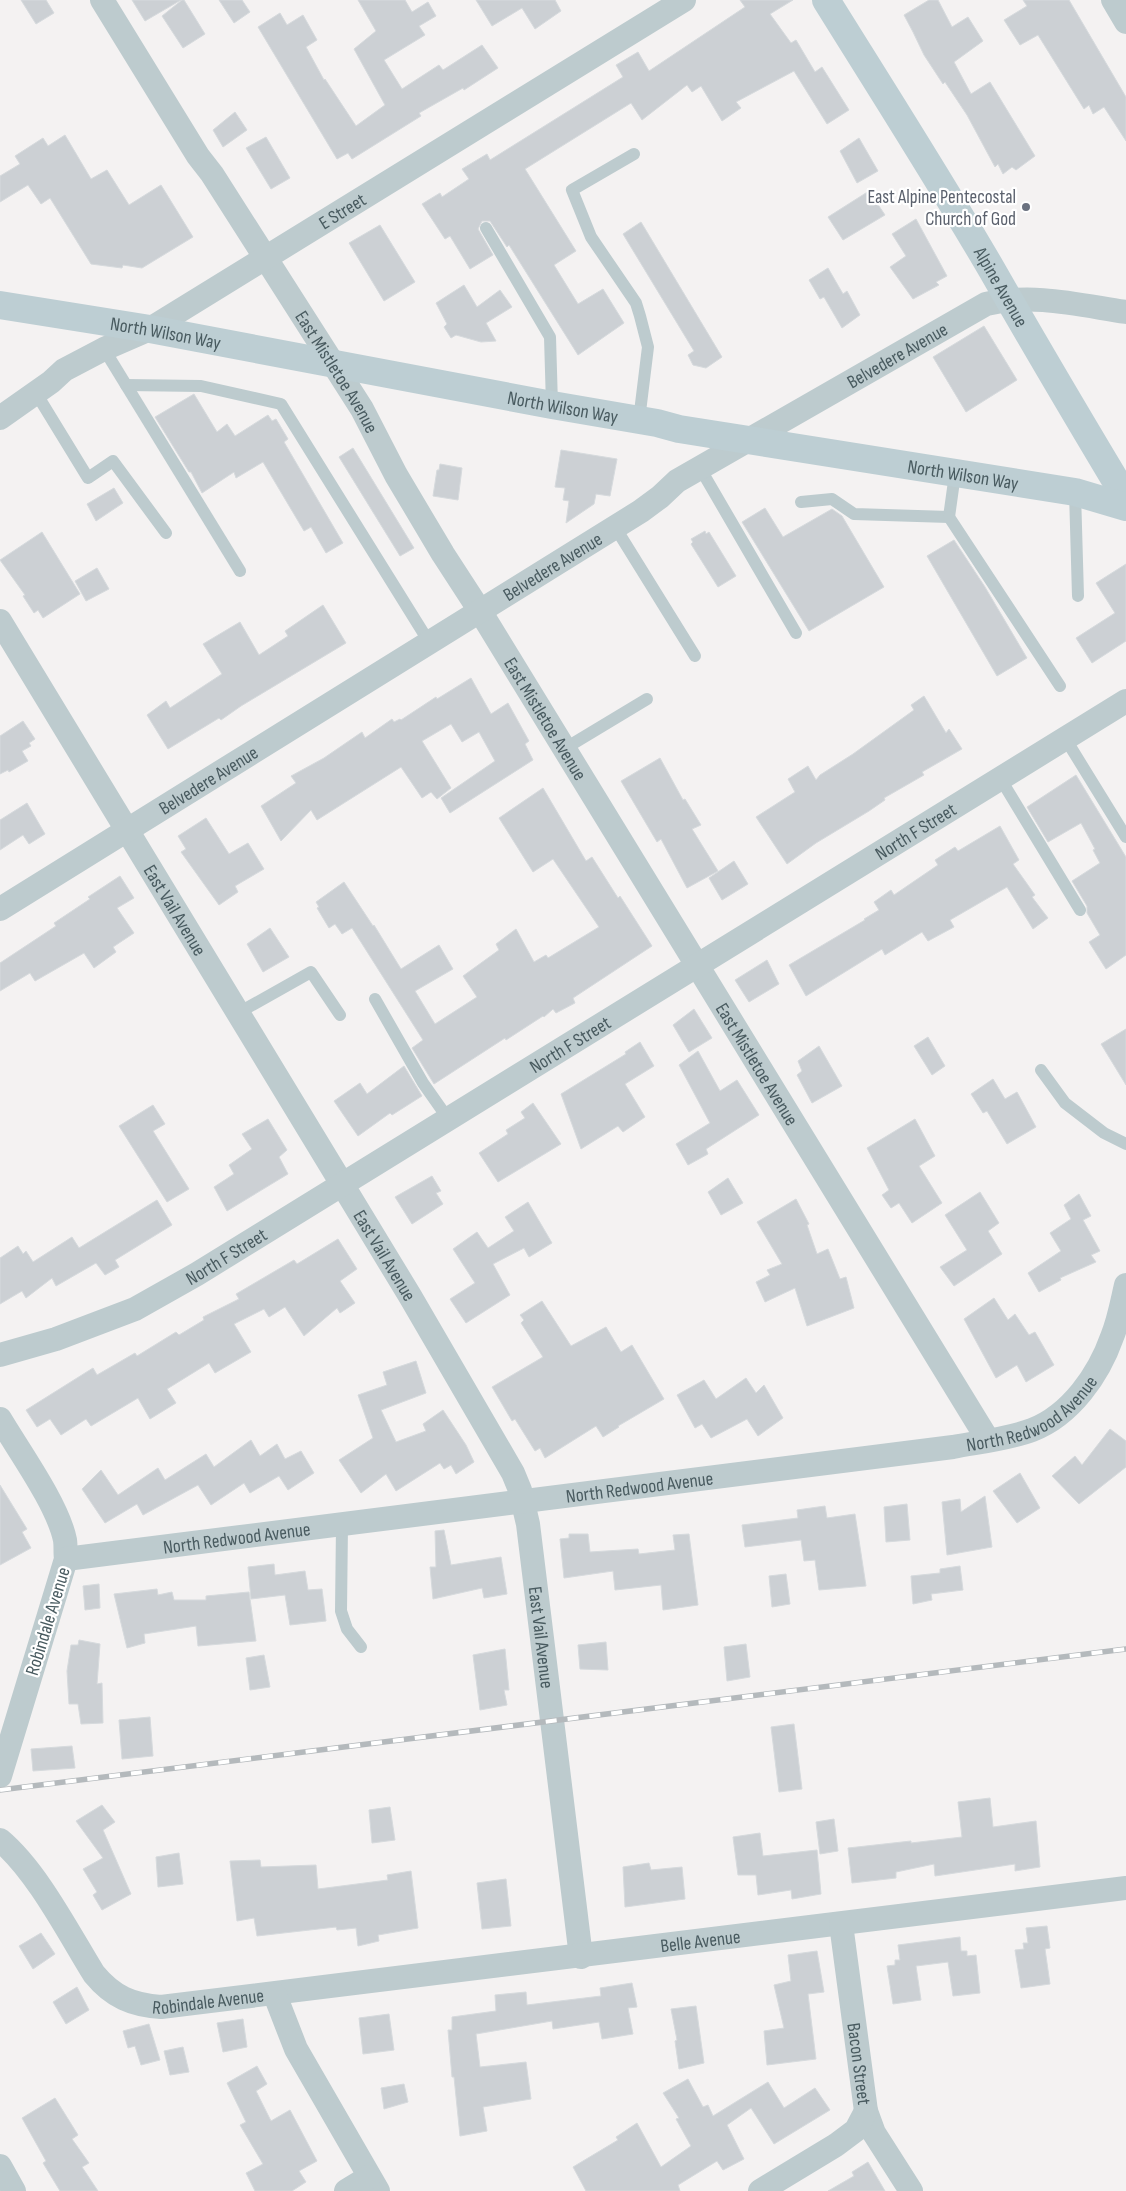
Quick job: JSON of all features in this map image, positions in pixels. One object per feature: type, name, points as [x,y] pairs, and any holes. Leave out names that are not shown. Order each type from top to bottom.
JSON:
[{"type":"main road","name":"Alpine Avenue","points":[[826,0],[993,271],[1126,498]]},
{"type":"main road","name":"North Wilson Way","points":[[0,305],[150,329],[679,429],[1075,492],[1126,507]]},
{"type":"street","name":"East Mistletoe Avenue","points":[[102,0],[198,156],[212,174],[362,409],[396,475],[443,554],[480,611],[988,1440]]},
{"type":"street","name":"E Street","points":[[0,418],[36,393],[64,370],[104,349],[150,329],[264,257],[684,0]]},
{"type":"street","points":[[1113,0],[1126,22]]},
{"type":"street","name":"Belvedere Avenue","points":[[0,909],[615,528],[660,497],[677,481],[986,304],[1008,299],[1035,298],[1126,312]]},
{"type":"street","name":"East Vail Avenue","points":[[0,621],[343,1186],[513,1473],[524,1503],[528,1524],[581,1957]]},
{"type":"street","name":"North F Street","points":[[0,1354],[56,1339],[135,1309],[343,1186],[1126,701]]},
{"type":"street","name":"North Redwood Avenue","points":[[66,1560],[954,1447],[1031,1430],[1056,1416],[1078,1395],[1102,1360],[1113,1336],[1126,1285]]},
{"type":"street","name":"Robindale Avenue","points":[[0,1419],[46,1494],[61,1527],[65,1542],[66,1560],[8,1721],[0,1776]]},
{"type":"street","name":"Robindale Avenue","points":[[0,1840],[17,1854],[30,1872],[103,1986],[118,1996],[141,2006],[161,2007],[275,1995],[296,2049],[374,2184]]},
{"type":"street","name":"Belle Avenue","points":[[275,1995],[1126,1888]]},
{"type":"street","name":"Bacon Street","points":[[841,1924],[866,2111],[874,2133],[911,2191]]},
{"type":"street","points":[[760,2191],[836,2145],[856,2130],[866,2111]]},
{"type":"street","points":[[0,2166],[14,2191]]},
{"type":"street","points":[[346,2191],[374,2184]]},
{"type":"lane","points":[[634,154],[572,190],[591,237],[636,303],[648,347],[639,420]]},
{"type":"lane","points":[[486,228],[550,337],[552,405]]},
{"type":"lane","points":[[104,349],[240,571]]},
{"type":"lane","points":[[126,385],[201,386],[281,404],[429,642]]},
{"type":"lane","points":[[36,393],[88,478],[113,461],[166,533]]},
{"type":"lane","points":[[700,468],[796,633]]},
{"type":"lane","points":[[955,474],[949,517],[1060,686]]},
{"type":"lane","points":[[1075,492],[1078,596]]},
{"type":"lane","points":[[801,502],[832,499],[854,514],[949,517]]},
{"type":"lane","points":[[615,528],[695,656]]},
{"type":"lane","points":[[564,749],[647,699]]},
{"type":"lane","points":[[1065,738],[1126,837]]},
{"type":"lane","points":[[1000,778],[1080,910]]},
{"type":"lane","points":[[238,1013],[311,972],[340,1015]]},
{"type":"lane","points":[[375,999],[423,1083],[449,1120]]},
{"type":"lane","points":[[1042,1070],[1064,1103],[1104,1133],[1126,1144]]},
{"type":"lane","points":[[342,1525],[341,1611],[347,1629],[361,1647]]},
{"type":"building","points":[[21,0],[46,0],[54,13],[36,24]]},
{"type":"building","points":[[132,0],[181,0],[145,21]]},
{"type":"building","points":[[184,0],[205,34],[183,48],[162,16]]},
{"type":"building","points":[[219,0],[242,0],[250,12],[234,23]]},
{"type":"building","points":[[358,0],[405,0],[412,12],[428,2],[436,16],[419,26],[425,35],[384,60],[402,89],[439,65],[443,70],[482,45],[498,68],[464,90],[463,88],[419,113],[421,116],[352,159],[348,153],[337,159],[258,27],[280,13],[287,25],[303,15],[317,40],[306,47],[324,80],[356,126],[385,105],[354,49],[376,31]]},
{"type":"building","points":[[476,0],[555,0],[561,11],[535,29],[522,8],[492,26]]},
{"type":"building","points":[[740,0],[793,0],[770,14],[791,43],[796,40],[815,72],[822,67],[849,110],[827,124],[794,71],[736,102],[741,108],[722,121],[701,86],[692,92],[687,85],[642,120],[631,103],[525,169],[576,251],[554,265],[578,304],[603,289],[624,323],[578,355],[509,245],[507,247],[490,221],[482,221],[478,229],[493,255],[470,269],[450,236],[445,239],[422,204],[440,193],[442,197],[469,179],[462,169],[487,154],[490,160],[623,77],[616,65],[638,52],[649,71],[745,7]]},
{"type":"building","points":[[929,0],[938,0],[952,27],[968,17],[983,41],[954,62],[971,94],[990,82],[1035,156],[1016,170],[1012,167],[1003,174],[998,164],[995,167],[967,115],[924,55],[904,15]]},
{"type":"building","points":[[1023,0],[1069,0],[1126,97],[1126,141],[1104,107],[1093,114],[1089,105],[1084,109],[1038,35],[1020,45],[1004,20],[1027,6]]},
{"type":"building","points":[[235,112],[247,130],[223,147],[213,130]]},
{"type":"building","points":[[65,135],[91,179],[107,170],[129,205],[161,185],[193,237],[142,268],[123,265],[122,268],[91,264],[50,198],[41,204],[28,185],[0,202],[0,176],[20,164],[15,156],[43,138],[48,146]]},
{"type":"building","points":[[266,137],[290,178],[271,189],[246,148]]},
{"type":"building","points":[[859,138],[878,171],[857,183],[840,151]]},
{"type":"building","points":[[869,191],[885,215],[843,240],[828,217]]},
{"type":"building","points":[[916,219],[947,276],[936,282],[939,285],[913,299],[890,267],[906,256],[892,234]]},
{"type":"building","points":[[641,222],[722,357],[706,368],[693,365],[688,355],[694,351],[623,234]]},
{"type":"building","points":[[380,225],[415,282],[384,301],[349,243]]},
{"type":"building","points":[[828,268],[843,294],[847,291],[860,315],[842,328],[824,297],[820,299],[809,280]]},
{"type":"building","points":[[464,285],[477,307],[500,290],[512,307],[486,323],[496,341],[481,342],[456,335],[451,338],[444,327],[447,324],[436,303]]},
{"type":"building","points":[[984,326],[1017,380],[966,412],[933,357]]},
{"type":"building","points":[[194,394],[217,432],[227,424],[235,436],[268,415],[272,421],[276,419],[288,439],[284,442],[343,543],[326,553],[311,527],[304,531],[263,462],[236,478],[234,472],[202,493],[191,472],[189,472],[155,417]]},
{"type":"building","points":[[353,448],[414,548],[400,556],[339,457]]},
{"type":"building","points":[[561,450],[617,459],[610,496],[596,494],[594,504],[566,523],[569,501],[563,500],[565,488],[555,487]]},
{"type":"building","points":[[440,464],[462,468],[458,500],[433,496],[437,470],[439,470]]},
{"type":"building","points":[[114,488],[123,503],[96,521],[87,504]]},
{"type":"building","points":[[765,508],[783,537],[832,509],[842,516],[884,587],[809,631],[742,522]]},
{"type":"building","points":[[705,531],[706,534],[709,532],[736,576],[718,587],[691,544],[693,542],[691,539]]},
{"type":"building","points":[[42,532],[80,594],[43,618],[38,610],[34,613],[23,596],[25,595],[0,560]]},
{"type":"building","points":[[954,540],[985,587],[1027,658],[997,676],[927,556]]},
{"type":"building","points":[[1126,564],[1126,641],[1092,663],[1076,638],[1115,613],[1096,583]]},
{"type":"building","points":[[97,568],[109,589],[86,601],[75,581]]},
{"type":"building","points":[[323,605],[346,643],[221,720],[219,718],[168,749],[147,715],[166,701],[170,708],[222,674],[203,644],[240,622],[259,655],[288,636],[285,631]]},
{"type":"building","points":[[471,678],[491,714],[508,703],[529,741],[525,744],[533,760],[450,813],[441,798],[495,761],[479,732],[462,742],[451,724],[422,741],[451,788],[437,799],[431,792],[422,798],[401,767],[317,820],[311,810],[281,841],[261,806],[296,783],[291,776],[324,758],[362,732],[365,738],[392,719],[394,722],[401,720],[436,697],[437,699]]},
{"type":"building","points":[[924,696],[946,733],[949,729],[962,749],[922,772],[924,775],[884,798],[885,800],[869,811],[816,843],[787,864],[756,817],[795,792],[788,779],[808,766],[816,780],[820,775],[914,710],[911,705]]},
{"type":"building","points":[[23,721],[35,739],[29,743],[31,746],[22,751],[28,761],[9,772],[8,770],[0,774],[0,736]]},
{"type":"building","points":[[660,758],[683,800],[685,799],[701,825],[692,829],[718,871],[687,888],[661,839],[657,842],[621,781]]},
{"type":"building","points":[[1076,775],[1126,857],[1126,955],[1106,969],[1089,942],[1100,935],[1087,913],[1087,906],[1072,881],[1100,863],[1093,850],[1095,849],[1081,823],[1048,842],[1027,807]]},
{"type":"building","points":[[543,788],[586,861],[592,857],[652,946],[573,998],[575,1003],[556,1013],[553,1009],[544,1017],[506,1040],[505,1038],[434,1084],[412,1048],[423,1040],[352,928],[342,934],[335,924],[329,928],[317,908],[319,907],[316,902],[344,882],[374,925],[401,969],[439,945],[453,969],[415,991],[435,1024],[477,997],[463,976],[499,950],[496,944],[516,929],[534,962],[546,955],[548,958],[599,927],[553,859],[533,872],[499,818]]},
{"type":"building","points":[[27,803],[45,834],[29,844],[23,835],[0,850],[0,820]]},
{"type":"building","points":[[206,818],[229,854],[248,843],[264,869],[235,886],[238,892],[219,905],[181,852],[186,849],[178,836]]},
{"type":"building","points":[[1000,826],[1019,860],[1013,864],[1035,895],[1032,897],[1048,918],[1033,929],[1007,887],[950,920],[954,927],[928,941],[922,932],[885,955],[882,949],[806,996],[789,965],[879,910],[874,902],[891,890],[894,895],[938,865],[935,860],[955,847],[958,851]]},
{"type":"building","points":[[734,861],[748,884],[722,900],[709,878]]},
{"type":"building","points":[[120,876],[134,898],[117,908],[134,933],[113,947],[116,952],[94,968],[84,953],[35,981],[30,973],[0,991],[0,963],[56,926],[54,923]]},
{"type":"building","points":[[270,928],[289,957],[263,972],[247,944]]},
{"type":"building","points":[[767,960],[779,984],[749,1002],[735,980]]},
{"type":"building","points":[[694,1009],[712,1038],[689,1052],[673,1025]]},
{"type":"building","points":[[1126,1029],[1126,1085],[1101,1044]]},
{"type":"building","points":[[928,1037],[945,1066],[932,1075],[914,1046]]},
{"type":"building","points":[[640,1042],[654,1066],[625,1084],[645,1117],[623,1132],[618,1126],[581,1149],[561,1094],[626,1054],[625,1052]]},
{"type":"building","points":[[819,1046],[842,1086],[812,1103],[797,1075],[802,1071],[798,1061]]},
{"type":"building","points":[[698,1051],[720,1091],[737,1080],[759,1115],[706,1149],[708,1154],[688,1165],[676,1144],[710,1123],[679,1065]]},
{"type":"building","points":[[404,1066],[422,1096],[392,1115],[390,1113],[358,1136],[334,1101],[360,1083],[367,1094]]},
{"type":"building","points":[[993,1079],[1005,1099],[1017,1092],[1036,1127],[1007,1144],[987,1111],[983,1113],[971,1094]]},
{"type":"building","points":[[533,1103],[561,1144],[498,1182],[479,1153],[508,1134],[506,1130],[525,1118],[521,1112]]},
{"type":"building","points":[[153,1105],[165,1124],[153,1131],[189,1189],[167,1202],[119,1126]]},
{"type":"building","points":[[268,1119],[287,1150],[279,1157],[288,1174],[227,1211],[214,1187],[234,1174],[229,1165],[252,1149],[242,1134]]},
{"type":"building","points":[[915,1119],[935,1156],[919,1166],[942,1203],[912,1223],[899,1203],[891,1208],[882,1195],[889,1190],[867,1148]]},
{"type":"building","points":[[432,1176],[441,1191],[436,1193],[443,1204],[412,1224],[395,1197]]},
{"type":"building","points":[[728,1178],[743,1203],[721,1215],[708,1192]]},
{"type":"building","points":[[980,1192],[999,1223],[988,1231],[1002,1254],[954,1286],[940,1267],[967,1250],[945,1215]]},
{"type":"building","points":[[1079,1194],[1091,1216],[1083,1220],[1100,1251],[1091,1255],[1096,1262],[1060,1278],[1061,1280],[1039,1292],[1028,1273],[1061,1251],[1050,1233],[1071,1219],[1064,1205]]},
{"type":"building","points":[[796,1199],[809,1224],[807,1225],[817,1254],[828,1249],[840,1279],[846,1277],[854,1308],[807,1326],[795,1288],[765,1302],[756,1282],[770,1275],[767,1270],[782,1264],[757,1222]]},
{"type":"building","points":[[157,1200],[172,1225],[115,1260],[119,1267],[105,1275],[96,1263],[56,1286],[52,1278],[26,1298],[22,1291],[0,1304],[0,1258],[18,1246],[23,1254],[26,1251],[33,1262],[72,1237],[79,1248]]},
{"type":"building","points":[[528,1202],[552,1243],[529,1257],[524,1248],[493,1264],[510,1295],[466,1323],[450,1299],[475,1283],[453,1249],[477,1232],[488,1248],[514,1231],[505,1217]]},
{"type":"building","points":[[338,1239],[357,1269],[340,1281],[355,1303],[340,1313],[337,1308],[304,1336],[285,1307],[269,1317],[264,1309],[234,1324],[251,1352],[215,1373],[209,1363],[167,1389],[176,1403],[150,1419],[138,1398],[91,1426],[86,1419],[61,1435],[50,1419],[37,1427],[26,1410],[93,1368],[97,1375],[135,1353],[137,1356],[176,1332],[179,1335],[204,1320],[203,1317],[239,1299],[236,1294],[294,1260],[297,1264]]},
{"type":"building","points":[[994,1298],[1008,1320],[1015,1314],[1029,1335],[1035,1332],[1054,1365],[1026,1382],[1017,1365],[996,1378],[964,1319]]},
{"type":"building","points":[[542,1301],[571,1346],[606,1327],[621,1352],[632,1345],[664,1399],[603,1437],[596,1426],[545,1458],[540,1448],[535,1451],[515,1419],[512,1421],[492,1387],[543,1357],[521,1323],[524,1320],[520,1315]]},
{"type":"building","points":[[416,1361],[426,1393],[381,1410],[396,1442],[426,1431],[423,1424],[443,1410],[466,1445],[474,1462],[456,1474],[451,1465],[444,1469],[440,1463],[396,1491],[386,1474],[361,1493],[339,1460],[373,1438],[358,1395],[387,1385],[383,1372]]},
{"type":"building","points":[[746,1378],[756,1393],[764,1385],[783,1418],[758,1436],[747,1419],[711,1438],[702,1424],[695,1428],[677,1395],[704,1380],[716,1399]]},
{"type":"building","points":[[1110,1429],[1126,1441],[1126,1467],[1079,1504],[1052,1476],[1075,1456],[1082,1465]]},
{"type":"building","points":[[251,1440],[260,1456],[277,1444],[285,1459],[301,1451],[314,1473],[288,1490],[279,1476],[250,1493],[244,1483],[211,1505],[198,1485],[143,1515],[137,1504],[105,1523],[82,1489],[101,1470],[118,1495],[158,1468],[165,1480],[206,1454],[214,1467]]},
{"type":"building","points":[[1020,1473],[1040,1508],[1017,1523],[993,1491]]},
{"type":"building","points":[[0,1485],[27,1529],[22,1532],[31,1548],[0,1565]]},
{"type":"building","points":[[985,1496],[992,1547],[947,1555],[942,1502],[960,1499],[961,1512]]},
{"type":"building","points":[[907,1504],[910,1540],[886,1542],[884,1507]]},
{"type":"building","points":[[825,1506],[827,1518],[855,1514],[866,1586],[819,1590],[815,1560],[804,1561],[801,1540],[745,1547],[742,1525],[798,1518],[797,1510]]},
{"type":"building","points":[[444,1530],[451,1565],[501,1557],[507,1594],[484,1598],[482,1588],[433,1599],[430,1567],[436,1567],[435,1531]]},
{"type":"building","points":[[569,1534],[588,1534],[590,1552],[638,1549],[639,1554],[675,1550],[673,1535],[689,1534],[698,1605],[663,1610],[661,1585],[615,1590],[613,1571],[564,1578],[560,1539],[569,1538]]},
{"type":"building","points":[[274,1564],[275,1575],[305,1571],[308,1590],[322,1589],[326,1621],[290,1625],[285,1595],[251,1599],[248,1567]]},
{"type":"building","points":[[960,1566],[963,1590],[931,1594],[932,1600],[913,1604],[911,1576],[940,1573],[940,1569]]},
{"type":"building","points":[[786,1574],[790,1604],[772,1607],[769,1576]]},
{"type":"building","points":[[99,1584],[100,1608],[85,1610],[83,1586]]},
{"type":"building","points":[[157,1589],[158,1595],[172,1592],[174,1600],[206,1600],[206,1596],[249,1592],[256,1641],[198,1646],[196,1626],[144,1634],[145,1643],[127,1648],[114,1594]]},
{"type":"building","points":[[79,1640],[100,1644],[97,1684],[102,1683],[103,1723],[81,1724],[78,1704],[69,1704],[67,1671],[71,1645],[78,1645]]},
{"type":"building","points":[[606,1642],[608,1670],[580,1669],[578,1645]]},
{"type":"building","points":[[746,1644],[750,1677],[727,1681],[724,1647]]},
{"type":"building","points":[[505,1649],[509,1690],[504,1690],[507,1705],[480,1710],[473,1655]]},
{"type":"building","points":[[264,1655],[270,1687],[250,1690],[246,1658]]},
{"type":"building","points":[[150,1717],[153,1756],[122,1759],[119,1720]]},
{"type":"building","points":[[794,1724],[802,1789],[779,1792],[771,1727]]},
{"type":"building","points":[[72,1746],[75,1768],[33,1771],[31,1749]]},
{"type":"building","points":[[990,1798],[993,1827],[1036,1821],[1040,1867],[1015,1871],[1015,1864],[935,1876],[934,1864],[896,1872],[896,1878],[852,1883],[848,1848],[962,1837],[958,1802]]},
{"type":"building","points":[[102,1805],[115,1822],[103,1830],[131,1894],[102,1910],[93,1895],[97,1892],[83,1869],[103,1858],[76,1821]]},
{"type":"building","points":[[390,1807],[395,1840],[372,1843],[369,1810]]},
{"type":"building","points":[[834,1819],[838,1851],[820,1854],[816,1822]]},
{"type":"building","points":[[760,1833],[763,1856],[817,1850],[821,1894],[792,1899],[791,1890],[758,1895],[756,1875],[738,1875],[733,1837]]},
{"type":"building","points":[[179,1853],[183,1884],[158,1887],[156,1857]]},
{"type":"building","points":[[260,1860],[261,1867],[316,1865],[318,1889],[388,1880],[387,1875],[411,1871],[418,1928],[378,1935],[379,1941],[358,1946],[356,1928],[337,1930],[336,1927],[257,1936],[254,1918],[237,1921],[230,1861]]},
{"type":"building","points":[[649,1863],[651,1870],[682,1867],[685,1899],[625,1907],[623,1867]]},
{"type":"building","points":[[506,1879],[511,1926],[482,1929],[477,1883]]},
{"type":"building","points":[[1047,1926],[1050,1948],[1045,1949],[1050,1984],[1021,1988],[1015,1950],[1024,1949],[1023,1943],[1028,1943],[1026,1928]]},
{"type":"building","points":[[41,1933],[55,1954],[33,1969],[19,1946]]},
{"type":"building","points":[[960,1937],[961,1951],[967,1951],[967,1956],[976,1955],[980,1993],[953,1996],[948,1962],[916,1966],[921,2000],[893,2004],[887,1966],[895,1965],[895,1960],[900,1960],[898,1945]]},
{"type":"building","points":[[817,1951],[824,1992],[808,1994],[816,2059],[767,2065],[764,2031],[784,2028],[774,1985],[791,1981],[788,1955]]},
{"type":"building","points":[[632,1983],[637,2007],[628,2008],[633,2034],[602,2039],[599,2022],[553,2029],[552,2021],[476,2034],[480,2067],[526,2062],[531,2099],[483,2107],[487,2131],[460,2136],[448,2030],[452,2030],[452,2017],[496,2011],[495,1995],[526,1992],[527,2005],[601,1996],[600,1988]]},
{"type":"building","points":[[77,1987],[89,2010],[66,2024],[53,2002]]},
{"type":"building","points":[[696,2006],[704,2063],[679,2069],[675,2041],[677,2040],[671,2009]]},
{"type":"building","points":[[389,2014],[394,2050],[363,2054],[359,2018]]},
{"type":"building","points":[[243,2019],[247,2047],[223,2052],[217,2023]]},
{"type":"building","points":[[149,2024],[160,2060],[141,2065],[135,2046],[128,2048],[123,2031]]},
{"type":"building","points":[[183,2047],[189,2072],[170,2075],[164,2051]]},
{"type":"building","points":[[257,2066],[267,2084],[256,2091],[271,2121],[290,2110],[317,2161],[299,2171],[306,2182],[292,2191],[255,2191],[246,2173],[263,2164],[240,2125],[246,2122],[227,2083]]},
{"type":"building","points":[[688,2079],[703,2107],[708,2105],[713,2116],[768,2082],[784,2108],[815,2088],[830,2110],[774,2144],[751,2108],[727,2125],[744,2159],[723,2170],[717,2161],[678,2185],[680,2191],[586,2191],[573,2167],[618,2140],[616,2137],[637,2123],[661,2167],[691,2146],[676,2119],[679,2118],[663,2093]]},
{"type":"building","points":[[404,2084],[408,2102],[384,2109],[381,2088]]},
{"type":"building","points":[[55,2098],[78,2135],[72,2139],[89,2163],[82,2167],[98,2191],[60,2191],[43,2163],[46,2161],[22,2118]]},
{"type":"building","points":[[868,2162],[885,2191],[828,2191],[854,2176],[852,2172]]},
{"type":"railway","points":[[0,1790],[1126,1649]]},
{"type":"place","name":"East Alpine Pentecostal Church of God","points":[[1026,207]]}]
